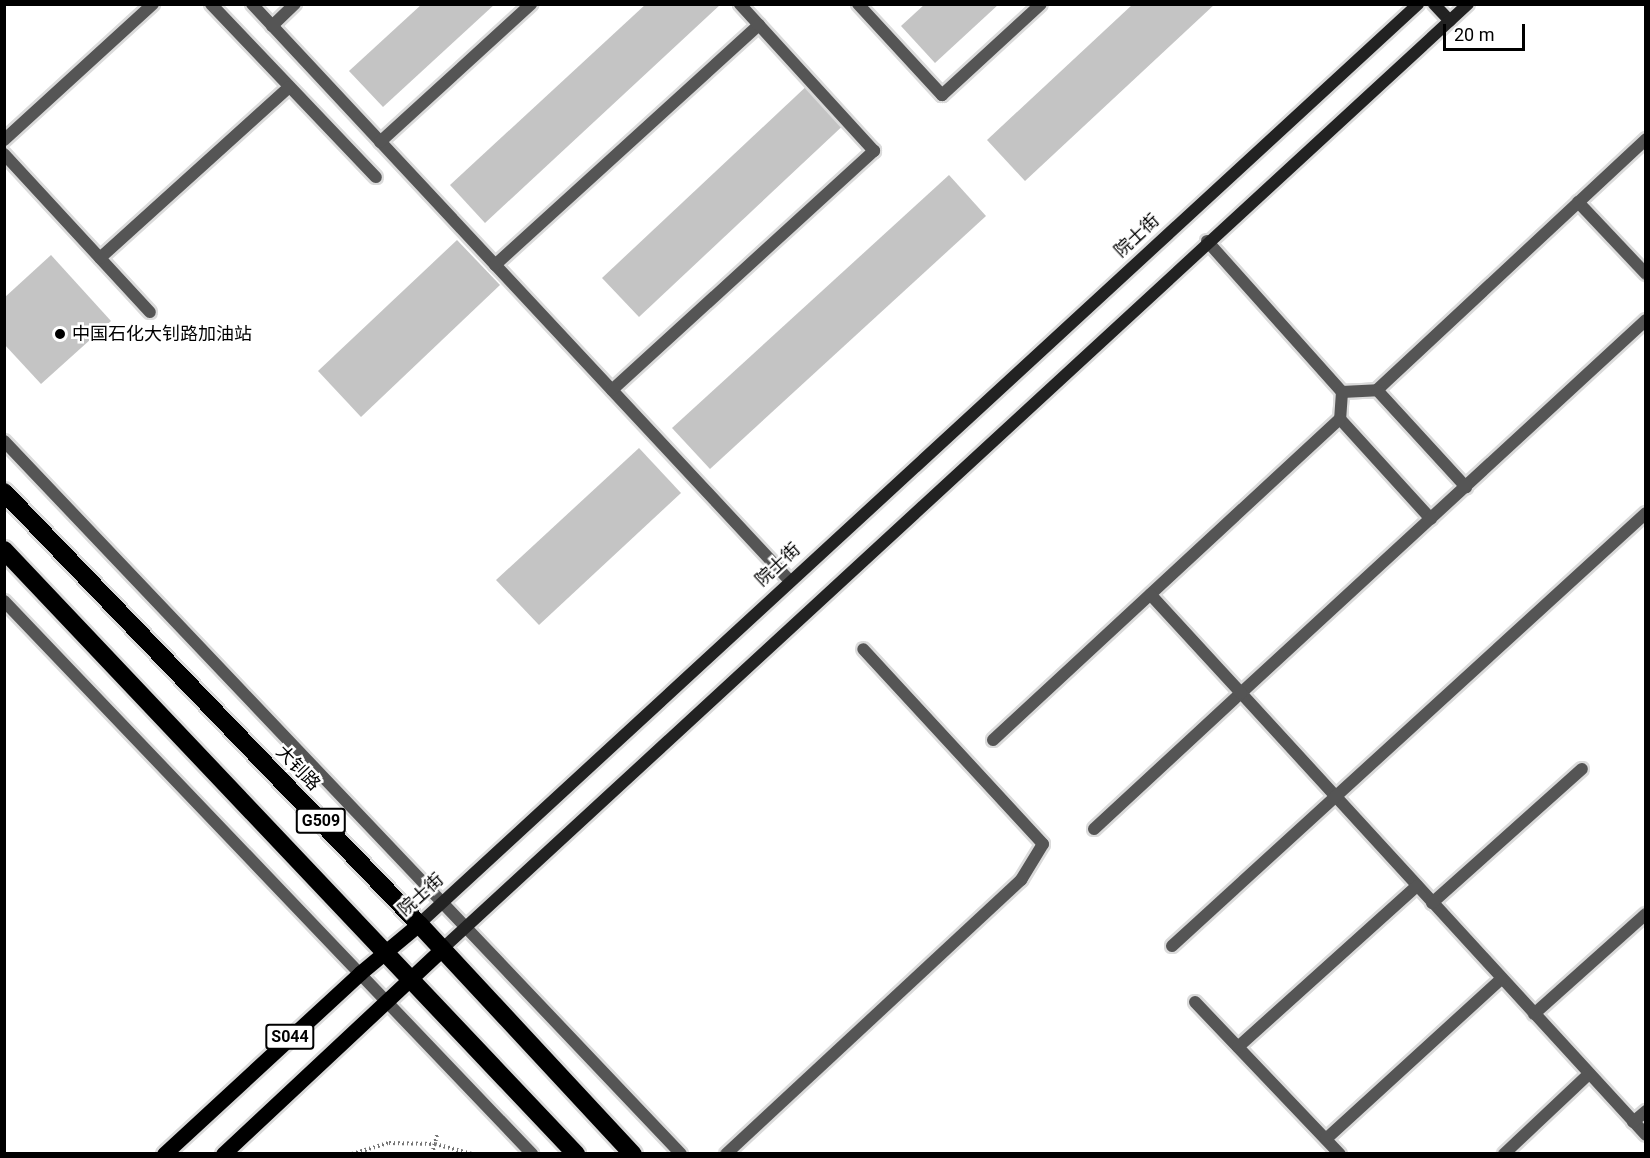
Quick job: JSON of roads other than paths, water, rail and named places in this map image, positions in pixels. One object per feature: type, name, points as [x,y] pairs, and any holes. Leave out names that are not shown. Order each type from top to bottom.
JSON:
[{"type":"highway","name":"大钊路","points":[[4,492],[419,924],[633,1154]]},
{"type":"highway","name":"G509","points":[[4,550],[576,1154]]},
{"type":"main road","name":"院士街","points":[[164,1154],[360,973],[443,902],[1418,4]]},
{"type":"main road","points":[[1434,4],[1450,21]]},
{"type":"main road","points":[[441,950],[1468,4]]},
{"type":"main road","name":"S044","points":[[223,1154],[441,950]]},
{"type":"street","points":[[4,140],[153,4]]},
{"type":"street","points":[[212,4],[376,177]]},
{"type":"street","points":[[252,4],[790,581]]},
{"type":"street","points":[[272,26],[295,4]]},
{"type":"street","points":[[380,142],[531,4]]},
{"type":"street","points":[[612,390],[874,151],[740,4]]},
{"type":"street","points":[[858,4],[942,95],[1041,4]]},
{"type":"street","points":[[495,265],[759,26]]},
{"type":"street","points":[[100,258],[289,87]]},
{"type":"street","points":[[1342,392],[1377,390],[1646,140]]},
{"type":"street","points":[[4,154],[150,312]]},
{"type":"street","points":[[1578,202],[1646,274]]},
{"type":"street","points":[[993,740],[1340,419],[1342,392],[1207,242]]},
{"type":"street","points":[[1094,829],[1646,321]]},
{"type":"street","points":[[1377,390],[1466,487]]},
{"type":"street","points":[[1340,419],[1431,519]]},
{"type":"street","points":[[4,441],[468,926],[681,1154]]},
{"type":"street","points":[[1172,946],[1646,513]]},
{"type":"street","points":[[1150,594],[1646,1135]]},
{"type":"street","points":[[4,601],[388,1000],[532,1154]]},
{"type":"street","points":[[726,1154],[1021,879],[1042,844],[863,649]]},
{"type":"street","points":[[1432,903],[1582,769]]},
{"type":"street","points":[[1238,1047],[1417,886]]},
{"type":"street","points":[[1534,1014],[1646,914]]},
{"type":"street","points":[[1326,1139],[1501,979]]},
{"type":"street","points":[[1196,1002],[1340,1154]]},
{"type":"street","points":[[1504,1154],[1589,1074]]},
{"type":"street","points":[[1633,1122],[1646,1111]]},
{"type":"place","name":"中国石化大钊路加油站","points":[[60,334]]}]
